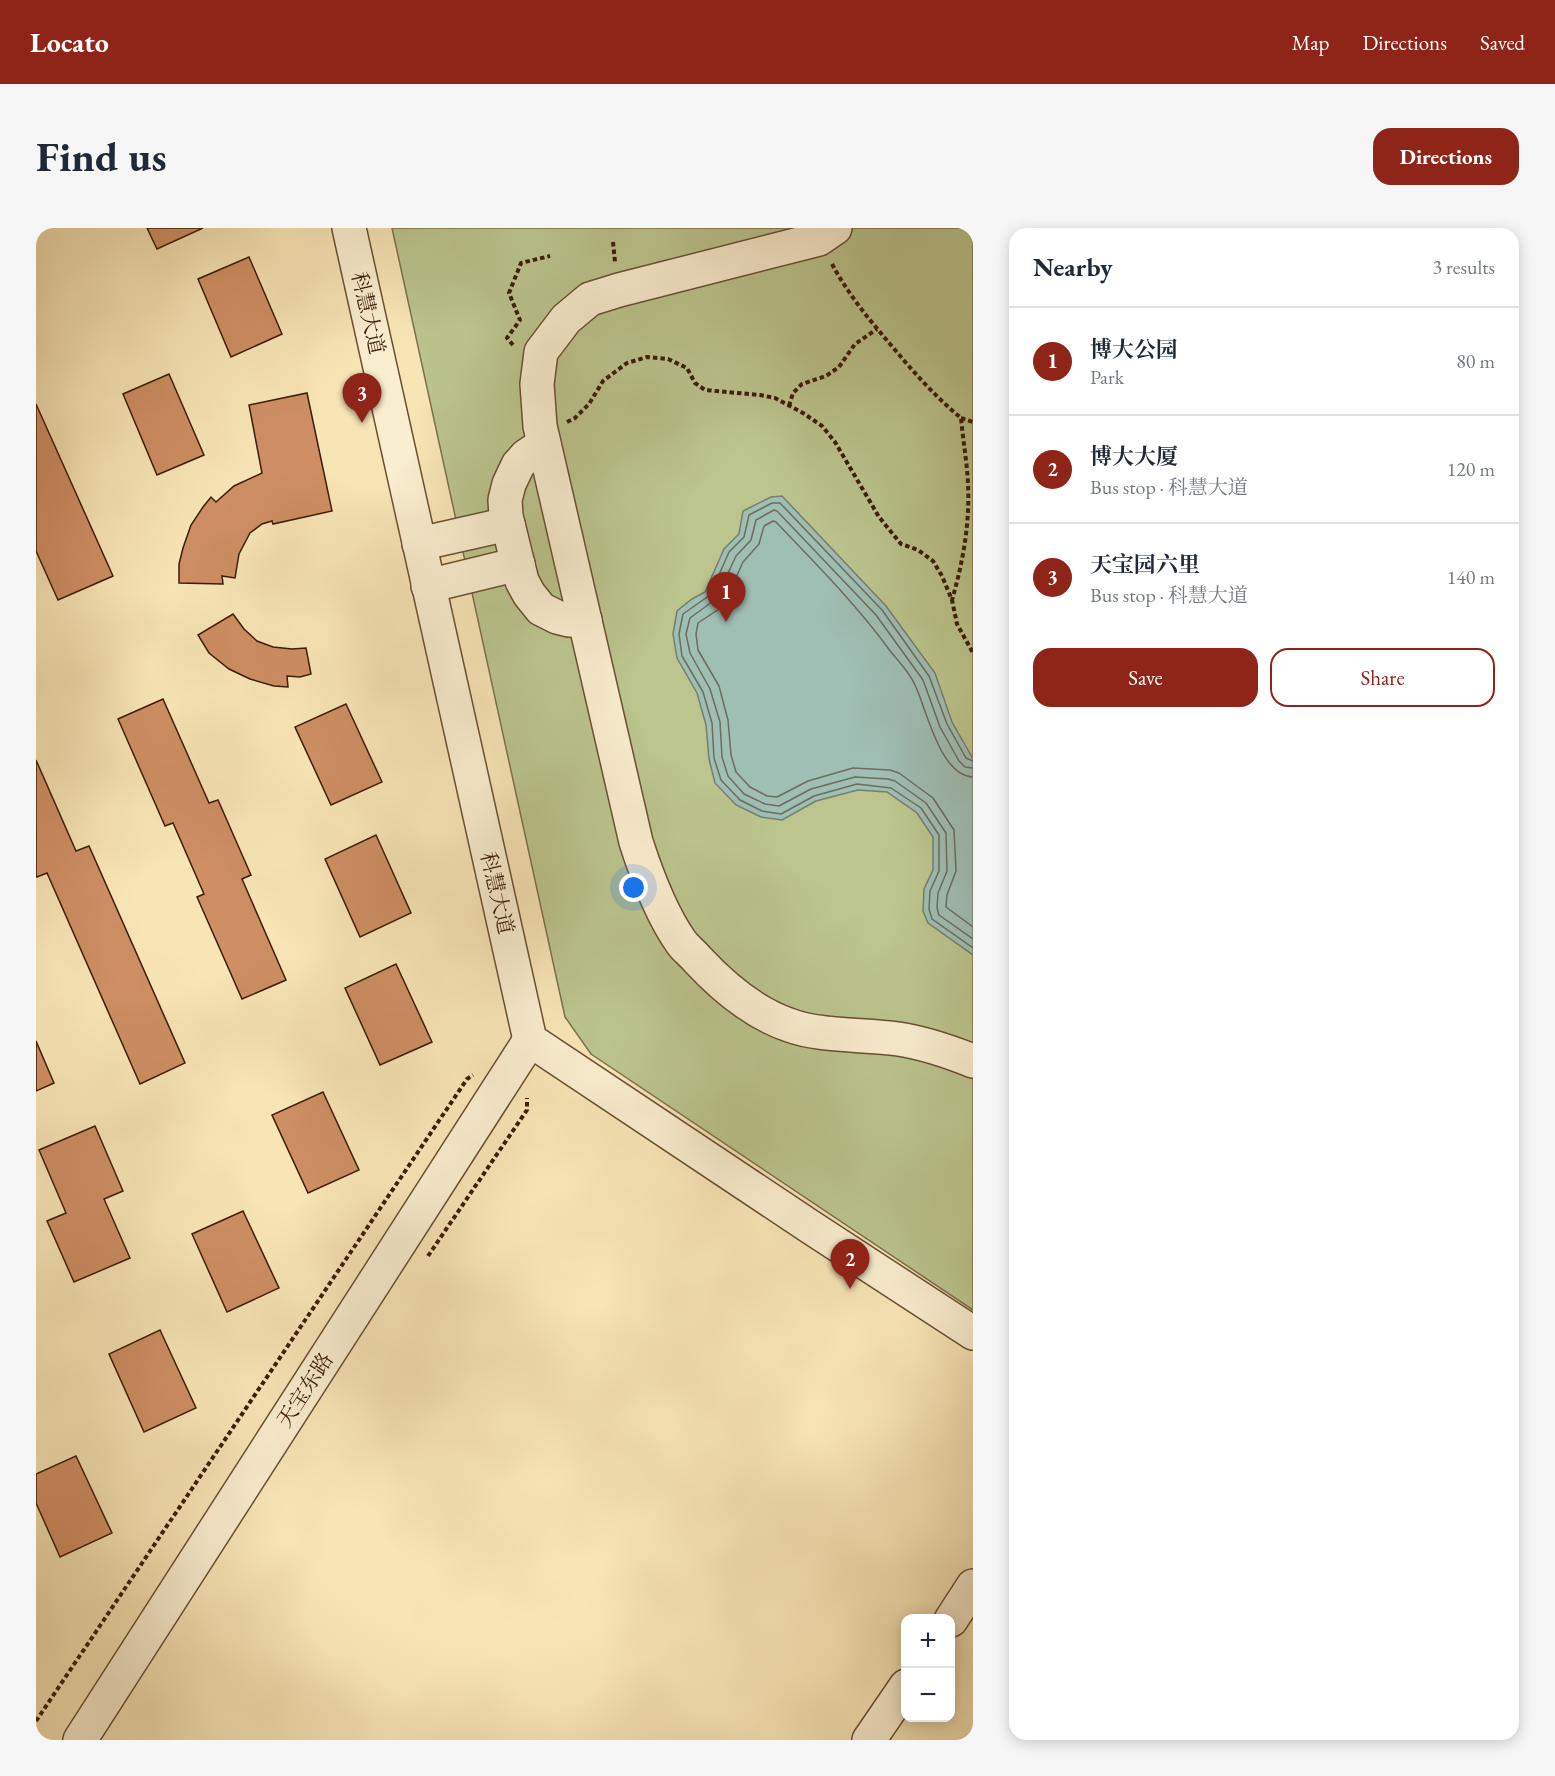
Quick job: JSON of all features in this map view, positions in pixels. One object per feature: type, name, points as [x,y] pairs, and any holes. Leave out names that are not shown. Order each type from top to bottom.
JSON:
[{"type":"street","name":"科慧大道","points":[[349,228],[530,1040]]},
{"type":"street","points":[[827,234],[590,299],[566,319],[541,352],[537,384],[542,435],[636,842],[645,871],[681,942],[714,977],[747,1004],[789,1025],[821,1032],[897,1039],[937,1046],[973,1061]]},
{"type":"street","points":[[542,435],[518,465],[509,484],[505,500],[508,524],[522,581],[541,609],[557,617],[585,620]]},
{"type":"street","points":[[418,544],[508,524]]},
{"type":"street","points":[[428,586],[518,564]]},
{"type":"street","points":[[530,1040],[826,1238],[973,1333]]},
{"type":"street","name":"天宝东路","points":[[80,1740],[530,1040]]},
{"type":"street","points":[[955,1614],[973,1586]]},
{"type":"street","points":[[869,1740],[901,1693]]},
{"type":"path","points":[[827,234],[840,279],[858,306],[940,400],[961,418],[973,422]]},
{"type":"path","points":[[538,375],[507,338],[520,320],[509,293],[521,263],[550,256]]},
{"type":"path","points":[[789,406],[793,393],[802,384],[826,376],[839,367],[855,344],[877,329]]},
{"type":"path","points":[[542,435],[575,418],[590,404],[603,381],[627,363],[647,357],[668,359],[687,368],[695,383],[705,390],[775,398],[822,426],[835,442],[879,517],[901,544],[918,550],[933,561],[952,600],[957,624],[973,653]]},
{"type":"path","points":[[952,600],[961,570],[967,526],[968,482],[961,418]]},
{"type":"path","points":[[968,482],[973,477]]},
{"type":"path","points":[[36,1721],[466,1079],[476,1073]]},
{"type":"green space","points":[[392,228],[973,228],[973,1310],[591,1054],[565,1017]]},
{"type":"water","points":[[782,496],[886,606],[935,673],[952,722],[973,759],[973,955],[928,923],[923,911],[924,889],[933,870],[933,837],[917,813],[887,792],[858,790],[816,801],[782,820],[761,817],[736,805],[715,783],[709,759],[706,725],[697,693],[677,658],[673,634],[677,611],[705,592],[724,549],[739,534],[743,511],[771,497]]},
{"type":"building","points":[[147,228],[203,228],[157,249]]},
{"type":"building","points":[[249,257],[282,334],[231,357],[198,279]]},
{"type":"building","points":[[169,374],[204,455],[157,475],[123,394]]},
{"type":"building","points":[[307,393],[332,511],[273,524],[272,521],[262,524],[250,533],[239,554],[235,578],[222,576],[223,584],[179,583],[179,564],[183,548],[191,525],[203,507],[211,497],[216,502],[234,486],[262,473],[249,405]]},
{"type":"building","points":[[36,404],[113,576],[58,600],[36,551]]},
{"type":"building","points":[[233,614],[257,641],[273,647],[306,648],[311,674],[300,677],[287,676],[288,687],[274,686],[250,679],[229,669],[209,653],[198,635]]},
{"type":"building","points":[[163,699],[209,803],[218,800],[251,875],[242,879],[286,980],[242,999],[197,897],[204,894],[173,823],[165,826],[118,719]]},
{"type":"building","points":[[346,704],[382,782],[331,805],[295,727]]},
{"type":"building","points":[[36,760],[76,851],[89,846],[185,1063],[140,1084],[47,873],[37,877],[36,875]]},
{"type":"building","points":[[376,835],[411,913],[360,937],[325,859]]},
{"type":"building","points":[[396,964],[432,1042],[380,1065],[345,988]]},
{"type":"building","points":[[36,1041],[54,1083],[36,1091]]},
{"type":"building","points":[[323,1092],[359,1170],[308,1193],[272,1115]]},
{"type":"building","points":[[95,1126],[123,1191],[104,1199],[130,1258],[74,1282],[47,1221],[66,1213],[39,1150]]},
{"type":"building","points":[[243,1211],[279,1288],[227,1312],[192,1234]]},
{"type":"building","points":[[160,1330],[196,1408],[144,1432],[109,1354]]},
{"type":"building","points":[[76,1456],[112,1533],[60,1557],[36,1503],[36,1474]]},
{"type":"place","name":"天宝园六里","points":[[362,423]]},
{"type":"place","name":"博大公园","points":[[726,622]]},
{"type":"place","name":"博大大厦","points":[[850,1289]]}]
